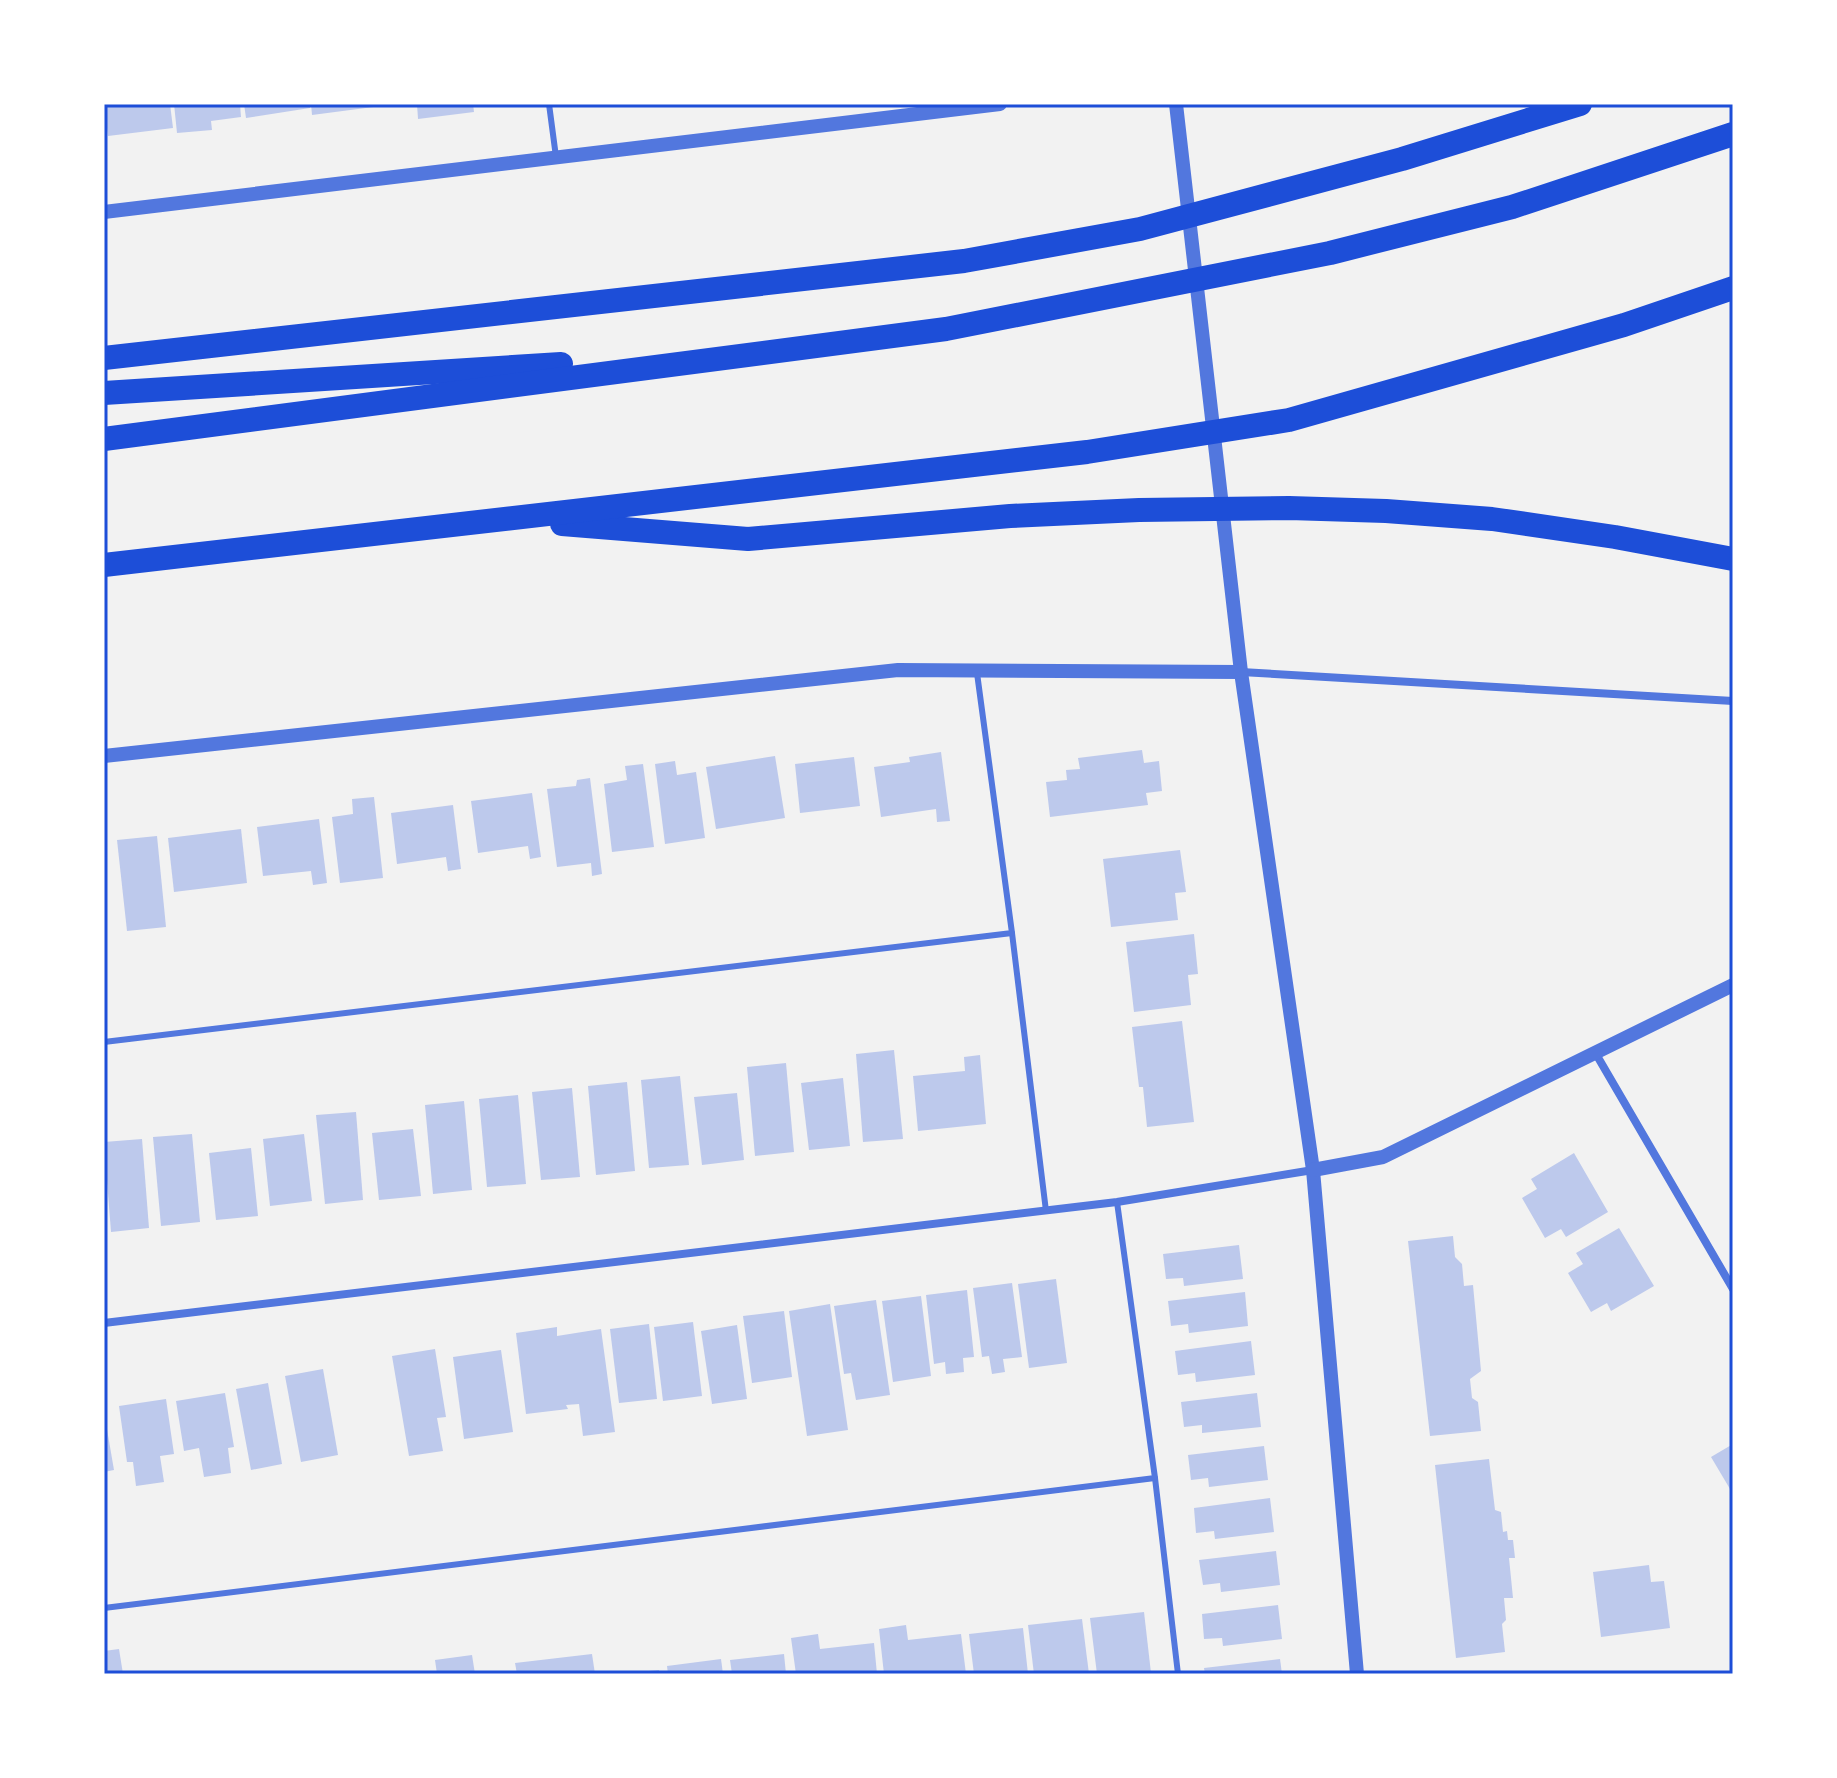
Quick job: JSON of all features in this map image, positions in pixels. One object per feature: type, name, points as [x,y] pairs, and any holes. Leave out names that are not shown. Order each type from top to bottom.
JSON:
[{"type":"highway","points":[[104,358],[978,258],[1140,229],[1402,159],[1580,104]]},
{"type":"highway","points":[[104,439],[946,329],[1330,253],[1512,207],[1733,134]]},
{"type":"highway","points":[[104,565],[1087,452],[1289,420],[1624,325],[1733,288]]},
{"type":"highway","points":[[104,393],[771,352]]},
{"type":"highway","points":[[507,520],[748,539],[1038,515],[1139,510],[1331,509],[1492,519],[1733,559]]},
{"type":"street","points":[[104,212],[1000,104]]},
{"type":"street","points":[[1176,104],[1241,672],[1313,1170],[1357,1674]]},
{"type":"street","points":[[104,756],[898,670],[1241,672],[1733,701]]},
{"type":"street","points":[[104,1323],[1117,1202],[1383,1157],[1733,985]]},
{"type":"street","points":[[1596,1054],[1733,1289]]},
{"type":"lane","points":[[549,104],[556,157]]},
{"type":"lane","points":[[977,670],[1046,1211]]},
{"type":"lane","points":[[104,1042],[1012,933]]},
{"type":"lane","points":[[1117,1202],[1178,1674]]},
{"type":"lane","points":[[104,1608],[1155,1478]]},
{"type":"building","points":[[104,104],[170,104],[173,128],[108,136]]},
{"type":"building","points":[[174,104],[240,104],[241,117],[211,121],[212,130],[177,133]]},
{"type":"building","points":[[244,104],[310,104],[310,108],[246,118]]},
{"type":"building","points":[[311,104],[381,104],[381,106],[312,115]]},
{"type":"building","points":[[417,104],[473,104],[474,112],[418,119]]},
{"type":"building","points":[[1142,750],[1144,763],[1159,761],[1162,791],[1146,793],[1148,805],[1050,817],[1046,782],[1067,780],[1066,770],[1080,769],[1078,758]]},
{"type":"building","points":[[941,752],[950,821],[937,822],[936,809],[881,817],[874,767],[910,762],[909,757]]},
{"type":"building","points":[[775,756],[785,818],[716,829],[706,767]]},
{"type":"building","points":[[854,757],[860,806],[800,813],[795,764]]},
{"type":"building","points":[[675,761],[677,775],[696,772],[705,838],[665,844],[655,764]]},
{"type":"building","points":[[643,764],[654,847],[612,852],[604,784],[627,780],[625,766]]},
{"type":"building","points":[[590,778],[602,874],[592,876],[591,863],[557,867],[547,789],[576,786],[577,780]]},
{"type":"building","points":[[532,793],[541,857],[530,859],[528,846],[478,853],[471,801]]},
{"type":"building","points":[[374,797],[383,878],[340,883],[332,817],[353,814],[352,799]]},
{"type":"building","points":[[453,805],[461,869],[448,871],[446,857],[397,864],[391,813]]},
{"type":"building","points":[[319,819],[327,883],[313,885],[311,871],[263,876],[257,827]]},
{"type":"building","points":[[241,829],[247,883],[174,892],[168,838]]},
{"type":"building","points":[[157,836],[166,927],[127,931],[117,840]]},
{"type":"building","points":[[1180,850],[1186,892],[1175,893],[1178,920],[1111,927],[1103,859]]},
{"type":"building","points":[[1194,934],[1198,974],[1188,975],[1191,1005],[1134,1012],[1126,942]]},
{"type":"building","points":[[1182,1021],[1194,1122],[1147,1127],[1132,1027]]},
{"type":"building","points":[[894,1050],[903,1139],[863,1142],[856,1054]]},
{"type":"building","points":[[980,1055],[986,1124],[918,1131],[913,1076],[965,1071],[964,1057]]},
{"type":"building","points":[[786,1063],[794,1152],[755,1156],[747,1067]]},
{"type":"building","points":[[680,1076],[689,1165],[649,1168],[641,1080]]},
{"type":"building","points":[[843,1078],[850,1146],[809,1150],[801,1083]]},
{"type":"building","points":[[627,1082],[635,1171],[596,1175],[588,1086]]},
{"type":"building","points":[[572,1088],[580,1177],[541,1180],[532,1092]]},
{"type":"building","points":[[737,1093],[744,1160],[702,1165],[694,1097]]},
{"type":"building","points":[[518,1095],[526,1184],[487,1187],[479,1099]]},
{"type":"building","points":[[464,1101],[472,1190],[433,1194],[425,1105]]},
{"type":"building","points":[[356,1112],[363,1200],[325,1204],[316,1115]]},
{"type":"building","points":[[413,1129],[421,1196],[379,1200],[372,1133]]},
{"type":"building","points":[[192,1134],[200,1222],[161,1226],[153,1137]]},
{"type":"building","points":[[304,1134],[312,1201],[270,1206],[263,1139]]},
{"type":"building","points":[[142,1139],[149,1228],[111,1232],[104,1142]]},
{"type":"building","points":[[251,1148],[258,1216],[216,1220],[209,1153]]},
{"type":"building","points":[[1574,1153],[1608,1212],[1566,1237],[1561,1229],[1545,1238],[1522,1198],[1537,1189],[1531,1179]]},
{"type":"building","points":[[1619,1228],[1654,1286],[1611,1311],[1607,1303],[1591,1312],[1568,1273],[1583,1264],[1576,1253]]},
{"type":"building","points":[[1453,1236],[1455,1257],[1462,1264],[1464,1286],[1473,1285],[1481,1371],[1470,1379],[1472,1398],[1478,1402],[1481,1431],[1430,1436],[1408,1241]]},
{"type":"building","points":[[1239,1245],[1243,1279],[1184,1286],[1183,1278],[1166,1279],[1163,1254]]},
{"type":"building","points":[[1056,1279],[1067,1363],[1029,1368],[1018,1284]]},
{"type":"building","points":[[1012,1283],[1022,1357],[1003,1359],[1005,1372],[992,1374],[989,1356],[982,1357],[973,1288]]},
{"type":"building","points":[[967,1290],[974,1357],[963,1358],[964,1372],[946,1374],[945,1362],[934,1364],[926,1295]]},
{"type":"building","points":[[1245,1292],[1248,1326],[1189,1333],[1188,1324],[1171,1326],[1168,1301]]},
{"type":"building","points":[[921,1296],[931,1376],[893,1382],[882,1301]]},
{"type":"building","points":[[876,1300],[890,1395],[856,1400],[851,1373],[844,1374],[834,1306]]},
{"type":"building","points":[[830,1304],[848,1430],[807,1436],[789,1311]]},
{"type":"building","points":[[784,1311],[792,1377],[752,1383],[743,1316]]},
{"type":"building","points":[[693,1322],[702,1396],[663,1401],[654,1327]]},
{"type":"building","points":[[649,1324],[657,1399],[619,1403],[610,1329]]},
{"type":"building","points":[[737,1325],[747,1399],[712,1404],[701,1331]]},
{"type":"building","points":[[557,1327],[557,1336],[601,1329],[615,1432],[583,1436],[579,1404],[566,1405],[568,1409],[526,1414],[516,1333]]},
{"type":"building","points":[[1251,1341],[1255,1375],[1196,1382],[1195,1373],[1178,1375],[1175,1351]]},
{"type":"building","points":[[435,1349],[446,1417],[437,1418],[443,1451],[409,1456],[392,1356]]},
{"type":"building","points":[[501,1350],[513,1432],[464,1439],[453,1357]]},
{"type":"building","points":[[323,1369],[338,1455],[301,1462],[285,1376]]},
{"type":"building","points":[[268,1383],[282,1464],[251,1470],[236,1389]]},
{"type":"building","points":[[225,1393],[234,1447],[228,1448],[231,1473],[204,1477],[199,1448],[184,1451],[176,1401]]},
{"type":"building","points":[[1257,1393],[1261,1427],[1202,1433],[1202,1425],[1184,1427],[1181,1402]]},
{"type":"building","points":[[166,1399],[174,1454],[160,1456],[164,1482],[136,1486],[133,1462],[127,1462],[119,1406]]},
{"type":"building","points":[[104,1412],[114,1470],[104,1472]]},
{"type":"building","points":[[1733,1444],[1733,1494],[1711,1457]]},
{"type":"building","points":[[1264,1446],[1268,1480],[1209,1487],[1208,1478],[1191,1480],[1188,1455]]},
{"type":"building","points":[[1489,1459],[1495,1510],[1501,1512],[1503,1532],[1507,1531],[1508,1540],[1513,1540],[1515,1558],[1509,1558],[1513,1598],[1504,1598],[1506,1620],[1502,1624],[1505,1652],[1456,1658],[1435,1465]]},
{"type":"building","points":[[1270,1498],[1274,1532],[1215,1539],[1214,1531],[1196,1533],[1194,1508]]},
{"type":"building","points":[[1276,1551],[1280,1585],[1221,1592],[1220,1583],[1203,1585],[1199,1560]]},
{"type":"building","points":[[1649,1565],[1651,1582],[1664,1581],[1670,1628],[1601,1637],[1593,1572]]},
{"type":"building","points":[[1278,1605],[1282,1639],[1223,1646],[1222,1638],[1204,1639],[1202,1614]]},
{"type":"building","points":[[1144,1612],[1151,1673],[1097,1674],[1090,1618]]},
{"type":"building","points":[[1082,1619],[1089,1674],[1034,1674],[1028,1625]]},
{"type":"building","points":[[906,1625],[908,1640],[961,1634],[966,1674],[884,1674],[879,1629]]},
{"type":"building","points":[[1023,1628],[1028,1674],[974,1674],[969,1634]]},
{"type":"building","points":[[818,1634],[820,1649],[874,1643],[877,1674],[796,1674],[791,1638]]},
{"type":"building","points":[[119,1649],[123,1674],[104,1674],[104,1651]]},
{"type":"building","points":[[592,1654],[595,1674],[517,1674],[515,1663]]},
{"type":"building","points":[[784,1654],[786,1674],[732,1674],[730,1660]]},
{"type":"building","points":[[472,1655],[475,1674],[437,1674],[435,1660]]},
{"type":"building","points":[[721,1659],[723,1674],[668,1674],[667,1666]]},
{"type":"building","points":[[1280,1659],[1282,1674],[1205,1674],[1204,1668]]},
{"type":"building","points":[[659,1670],[660,1674],[638,1674],[638,1672]]}]
